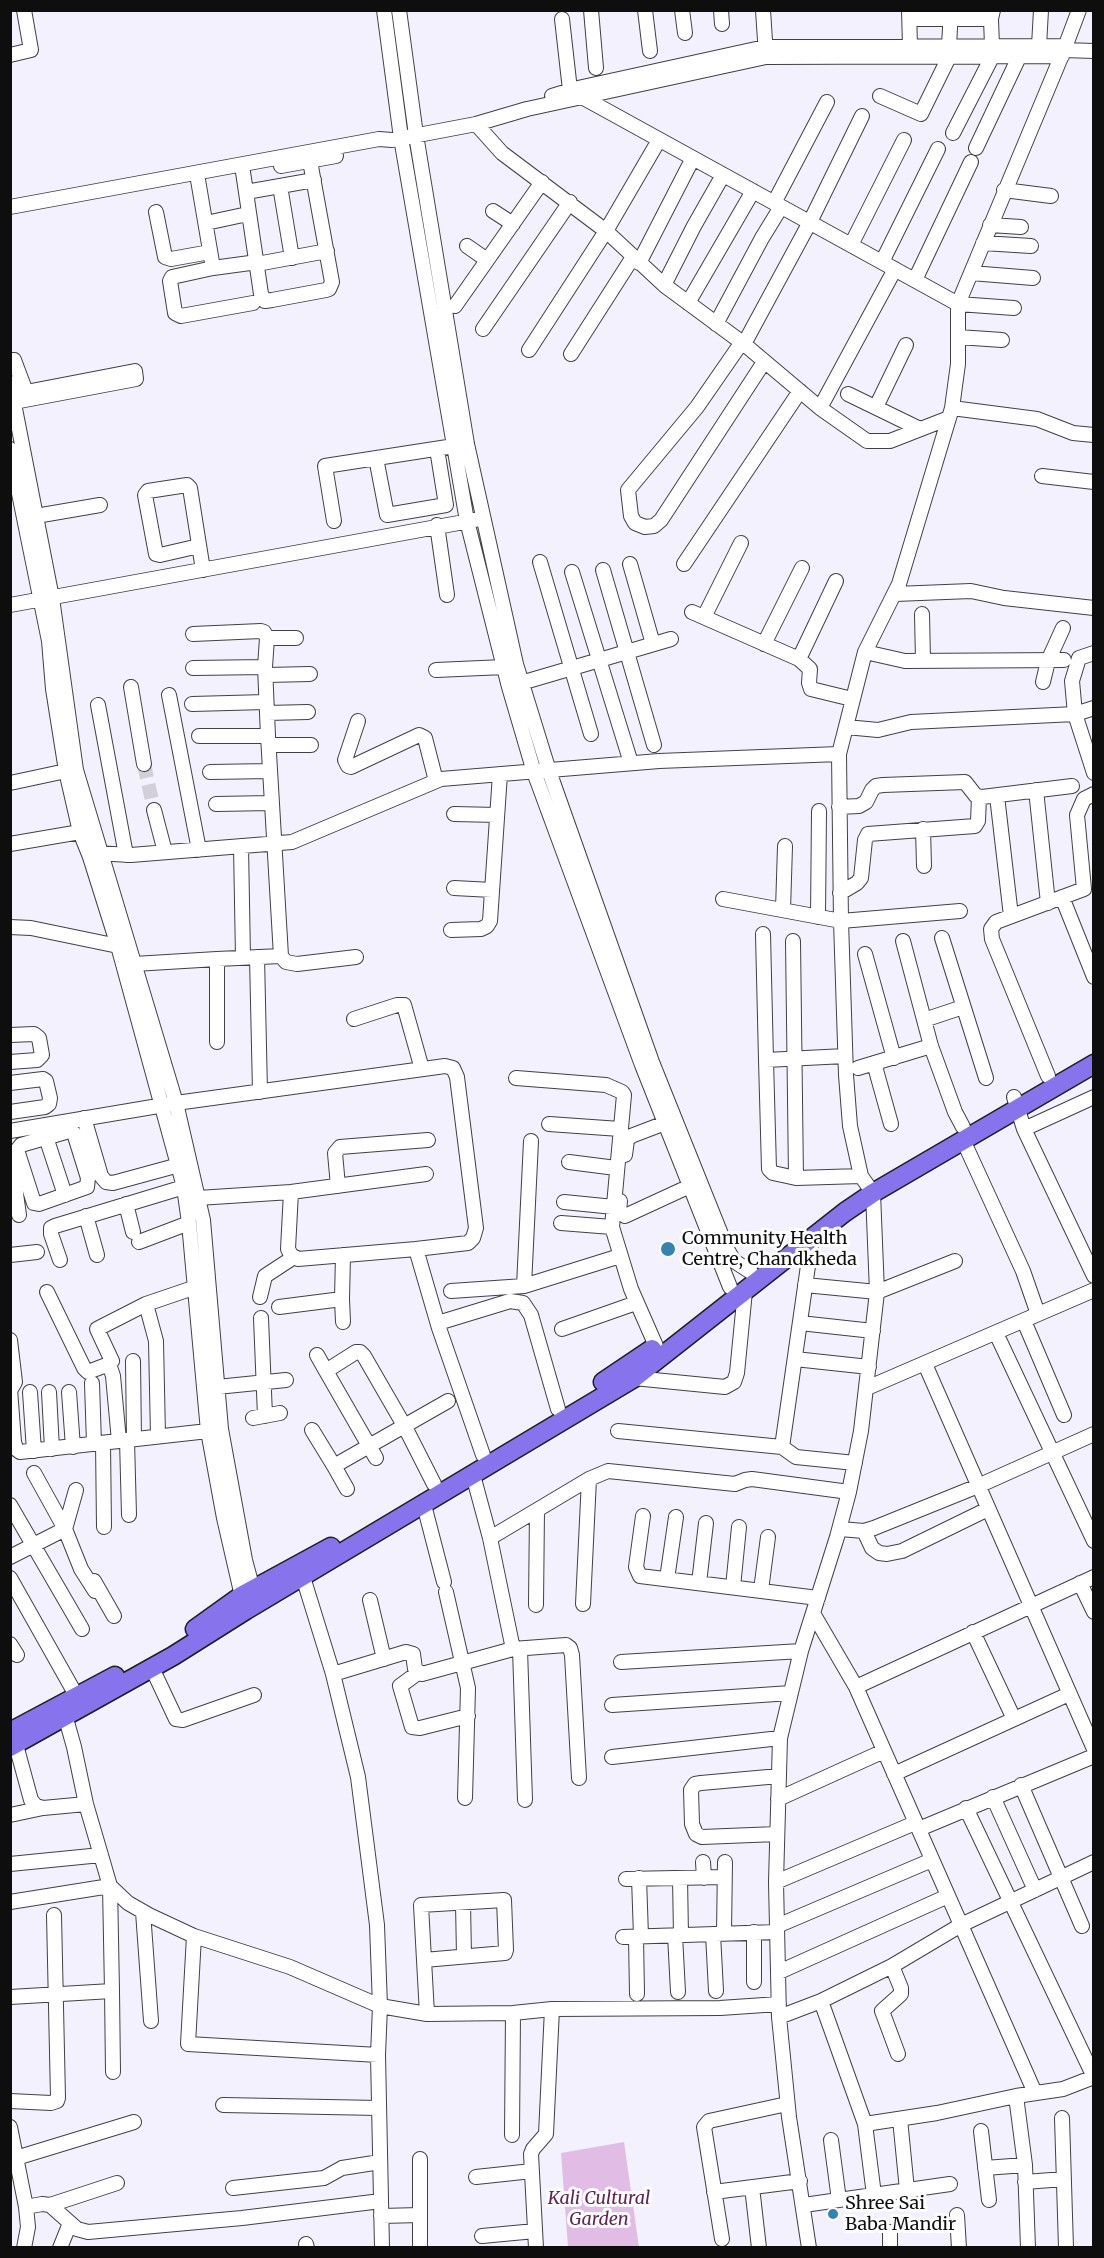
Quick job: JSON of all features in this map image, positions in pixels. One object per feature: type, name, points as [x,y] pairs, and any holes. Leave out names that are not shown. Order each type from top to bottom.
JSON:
[{"type":"main road","points":[[1015,1103],[1048,1076],[1094,1050]]},
{"type":"main road","points":[[68,1705],[152,1668],[234,1619],[249,1599],[303,1577],[634,1377],[737,1289],[751,1272],[838,1202],[1015,1103],[1094,1064]]},
{"type":"main road","points":[[12,1741],[617,1374],[812,1238],[867,1184]]},
{"type":"street","points":[[10,55],[31,50],[24,10]]},
{"type":"street","points":[[384,10],[397,139],[432,310],[467,521],[504,667],[534,772],[665,1123],[690,1186],[737,1289],[737,1373],[734,1382],[725,1387],[634,1377]]},
{"type":"street","points":[[399,10],[416,135],[467,444],[521,683],[549,771],[652,1062],[717,1227],[734,1261],[751,1272]]},
{"type":"street","points":[[591,10],[596,68]]},
{"type":"street","points":[[645,10],[650,51]]},
{"type":"street","points":[[682,10],[685,33]]},
{"type":"street","points":[[763,10],[766,52]]},
{"type":"street","points":[[1039,46],[1041,10]]},
{"type":"street","points":[[809,2247],[787,2104],[779,2011],[776,1882],[780,1738],[801,1651],[840,1529],[849,1492],[867,1388],[877,1292],[867,1184],[850,1126],[845,1056],[839,754],[866,652],[895,594],[950,413],[958,364],[958,304],[1079,10]]},
{"type":"street","points":[[910,46],[909,15],[992,15],[992,51],[953,133]]},
{"type":"street","points":[[880,96],[921,114],[949,52],[951,15]]},
{"type":"street","points":[[562,19],[576,94]]},
{"type":"street","points":[[10,207],[380,139],[397,139],[476,124],[576,94],[766,52],[910,46],[949,52]]},
{"type":"street","points":[[766,52],[949,52],[992,51],[1039,46],[1064,51]]},
{"type":"street","points":[[992,51],[1019,57],[1064,51],[1094,51]]},
{"type":"street","points":[[976,148],[1019,57]]},
{"type":"street","points":[[576,94],[958,304],[1014,308]]},
{"type":"street","points":[[716,324],[762,238],[827,102]]},
{"type":"street","points":[[764,362],[662,520],[654,526],[645,527],[635,523],[631,516],[628,490],[697,407],[743,343],[810,222],[862,116]]},
{"type":"street","points":[[476,124],[502,153],[606,231],[664,285],[743,343],[820,408],[867,441],[890,441],[920,429],[950,413],[1037,419],[1073,433],[1094,435]]},
{"type":"street","points":[[10,215],[310,161],[380,147],[397,139]]},
{"type":"street","points":[[529,350],[606,231],[659,140]]},
{"type":"street","points":[[851,245],[904,140]]},
{"type":"street","points":[[882,262],[938,148]]},
{"type":"street","points":[[571,354],[636,260],[693,158]]},
{"type":"street","points":[[243,172],[254,264],[262,298],[265,301],[272,300],[329,289],[332,282],[310,161]]},
{"type":"street","points":[[915,280],[971,162]]},
{"type":"street","points":[[664,285],[723,175]]},
{"type":"street","points":[[198,180],[213,268]]},
{"type":"street","points":[[246,192],[314,180]]},
{"type":"street","points":[[455,306],[542,182]]},
{"type":"street","points":[[280,186],[292,258]]},
{"type":"street","points":[[1005,190],[1051,196]]},
{"type":"street","points":[[688,303],[753,191]]},
{"type":"street","points":[[483,330],[570,202]]},
{"type":"street","points":[[494,211],[513,224]]},
{"type":"street","points":[[156,212],[165,257],[171,259],[210,252]]},
{"type":"street","points":[[206,223],[243,215]]},
{"type":"street","points":[[990,225],[1022,227]]},
{"type":"street","points":[[983,243],[1031,246]]},
{"type":"street","points":[[467,246],[487,260]]},
{"type":"street","points":[[253,303],[177,315],[174,310],[170,281],[172,277],[213,268],[254,264],[327,251]]},
{"type":"street","points":[[820,408],[895,269]]},
{"type":"street","points":[[970,273],[1033,279]]},
{"type":"street","points":[[958,337],[1002,340]]},
{"type":"street","points":[[876,407],[906,345]]},
{"type":"street","points":[[10,360],[14,360],[27,395]]},
{"type":"street","points":[[14,402],[27,395],[135,370],[136,379],[27,395]]},
{"type":"street","points":[[10,382],[36,516],[46,599],[53,689],[66,771],[80,832],[96,853],[134,964],[170,1104],[189,1222],[208,1431],[249,1599]]},
{"type":"street","points":[[684,564],[800,391]]},
{"type":"street","points":[[848,394],[920,429]]},
{"type":"street","points":[[334,521],[325,466],[454,446]]},
{"type":"street","points":[[10,449],[46,599],[76,770],[117,946],[170,1104],[198,1198],[204,1230],[220,1430],[245,1560],[249,1599]]},
{"type":"street","points":[[376,458],[387,515],[446,505],[437,449]]},
{"type":"street","points":[[1042,476],[1094,482]]},
{"type":"street","points":[[199,546],[156,554],[146,495],[148,491],[187,485],[189,488],[199,546],[203,570]]},
{"type":"street","points":[[36,516],[100,505]]},
{"type":"street","points":[[10,605],[437,525],[483,519]]},
{"type":"street","points":[[437,525],[447,595]]},
{"type":"street","points":[[741,543],[698,615],[799,659],[810,669],[809,683],[812,689],[852,699]]},
{"type":"street","points":[[540,562],[591,734]]},
{"type":"street","points":[[630,564],[653,645]]},
{"type":"street","points":[[764,644],[802,568]]},
{"type":"street","points":[[603,570],[654,745]]},
{"type":"street","points":[[572,572],[632,763]]},
{"type":"street","points":[[799,659],[836,582]]},
{"type":"street","points":[[895,594],[971,591],[1004,598],[1094,608]]},
{"type":"street","points":[[922,614],[923,661]]},
{"type":"street","points":[[1043,682],[1048,661],[1063,628]]},
{"type":"street","points":[[193,634],[261,631],[267,638],[268,741],[281,956],[286,962],[297,964],[356,957]]},
{"type":"street","points":[[267,638],[296,638]]},
{"type":"street","points":[[521,683],[671,639]]},
{"type":"street","points":[[866,652],[905,661],[1064,660]]},
{"type":"street","points":[[1093,770],[1075,714],[1072,681],[1079,658],[1094,653]]},
{"type":"street","points":[[436,670],[504,667]]},
{"type":"street","points":[[193,668],[310,674]]},
{"type":"street","points":[[131,687],[144,764]]},
{"type":"street","points":[[169,695],[199,850]]},
{"type":"street","points":[[192,704],[308,712]]},
{"type":"street","points":[[98,705],[126,855]]},
{"type":"street","points":[[846,727],[871,730],[911,722],[1075,714],[1094,708]]},
{"type":"street","points":[[358,721],[345,760],[348,766],[351,767],[419,735],[425,738],[436,781]]},
{"type":"street","points":[[199,736],[311,745]]},
{"type":"street","points":[[96,853],[126,855],[292,842],[441,779],[731,756],[839,754]]},
{"type":"street","points":[[10,783],[66,771]]},
{"type":"street","points":[[210,772],[270,771]]},
{"type":"street","points":[[452,930],[481,929],[487,926],[489,921],[500,774]]},
{"type":"street","points":[[840,807],[859,806],[866,802],[876,786],[883,785],[965,782],[976,796],[980,797],[1072,786]]},
{"type":"street","points":[[1036,790],[1048,903]]},
{"type":"street","points":[[1048,1076],[992,939],[991,929],[996,922],[1089,888],[1077,815],[1084,799],[1094,794]]},
{"type":"street","points":[[997,796],[1011,916]]},
{"type":"street","points":[[840,893],[861,878],[865,840],[868,834],[975,826],[978,821],[980,797]]},
{"type":"street","points":[[216,804],[272,803]]},
{"type":"street","points":[[154,810],[165,852]]},
{"type":"street","points":[[818,917],[819,811]]},
{"type":"street","points":[[454,814],[497,815]]},
{"type":"street","points":[[923,830],[924,866]]},
{"type":"street","points":[[10,844],[80,832]]},
{"type":"street","points":[[241,846],[243,958]]},
{"type":"street","points":[[783,910],[785,846]]},
{"type":"street","points":[[454,888],[492,890]]},
{"type":"street","points":[[1062,897],[1094,976]]},
{"type":"street","points":[[723,899],[841,921],[960,911]]},
{"type":"street","points":[[10,927],[31,928],[117,946]]},
{"type":"street","points":[[763,934],[769,1169],[773,1173],[796,1178],[867,1184]]},
{"type":"street","points":[[942,938],[986,1078]]},
{"type":"street","points":[[793,941],[796,1178]]},
{"type":"street","points":[[903,941],[931,1046],[963,1134],[1023,1271],[1038,1314]]},
{"type":"street","points":[[865,954],[894,1058]]},
{"type":"street","points":[[134,964],[281,956]]},
{"type":"street","points":[[257,957],[261,1092]]},
{"type":"street","points":[[217,959],[217,1042]]},
{"type":"street","points":[[354,1019],[397,1005],[404,1005],[422,1069]]},
{"type":"street","points":[[924,1020],[963,1007]]},
{"type":"street","points":[[10,1035],[34,1034],[39,1038],[42,1055],[37,1060],[10,1062]]},
{"type":"street","points":[[858,1068],[931,1046]]},
{"type":"street","points":[[766,1060],[845,1056]]},
{"type":"street","points":[[874,1063],[891,1124]]},
{"type":"street","points":[[10,1131],[44,1131],[69,1131],[74,1133],[89,1182],[87,1187],[39,1204],[34,1203],[30,1196],[17,1150],[44,1131],[84,1118],[170,1104],[445,1066],[453,1068],[457,1077],[476,1228],[473,1238],[468,1243],[416,1249],[294,1257],[265,1276],[260,1297]]},
{"type":"street","points":[[10,1083],[43,1078],[46,1081],[50,1098],[49,1104],[45,1107],[10,1112]]},
{"type":"street","points":[[516,1078],[606,1085],[622,1092],[625,1100],[616,1168],[612,1227],[636,1303],[656,1346]]},
{"type":"street","points":[[1024,1129],[1094,1097]]},
{"type":"street","points":[[1015,1103],[1024,1129],[1094,1276]]},
{"type":"street","points":[[84,1118],[101,1176],[106,1182],[113,1183],[179,1165]]},
{"type":"street","points":[[665,1123],[631,1136],[627,1140],[619,1212],[625,1216],[690,1186]]},
{"type":"street","points":[[549,1124],[620,1129]]},
{"type":"street","points":[[44,1131],[65,1195]]},
{"type":"street","points":[[338,1186],[335,1152],[340,1147],[428,1140]]},
{"type":"street","points":[[524,1286],[531,1141]]},
{"type":"street","points":[[10,1151],[19,1215]]},
{"type":"street","points":[[569,1162],[616,1168]]},
{"type":"street","points":[[198,1198],[291,1192],[426,1174]]},
{"type":"street","points":[[60,1260],[51,1228],[184,1187]]},
{"type":"street","points":[[291,1192],[288,1249],[294,1257]]},
{"type":"street","points":[[564,1202],[614,1207]]},
{"type":"street","points":[[126,1204],[136,1237],[189,1222]]},
{"type":"street","points":[[86,1216],[97,1255]]},
{"type":"street","points":[[561,1223],[612,1227]]},
{"type":"street","points":[[782,1447],[812,1238]]},
{"type":"street","points":[[416,1249],[438,1326],[483,1455]]},
{"type":"street","points":[[10,1255],[36,1252]]},
{"type":"street","points":[[343,1255],[343,1322]]},
{"type":"street","points":[[452,1291],[524,1286],[620,1256]]},
{"type":"street","points":[[805,1285],[877,1292],[955,1261]]},
{"type":"street","points":[[47,1292],[86,1371],[109,1364],[112,1360],[97,1329],[146,1304],[196,1287]]},
{"type":"street","points":[[867,1388],[1094,1290]]},
{"type":"street","points":[[279,1307],[342,1299]]},
{"type":"street","points":[[438,1326],[510,1300],[523,1303],[531,1315],[558,1409]]},
{"type":"street","points":[[562,1329],[636,1303]]},
{"type":"street","points":[[146,1304],[156,1341],[158,1436]]},
{"type":"street","points":[[438,1326],[478,1316]]},
{"type":"street","points":[[261,1318],[263,1382],[259,1417],[280,1413]]},
{"type":"street","points":[[1024,1321],[1064,1415]]},
{"type":"street","points":[[800,1323],[873,1331]]},
{"type":"street","points":[[996,1333],[1094,1541]]},
{"type":"street","points":[[10,1340],[15,1382],[11,1389],[16,1449],[20,1452],[208,1431]]},
{"type":"street","points":[[326,1371],[356,1352],[360,1352],[405,1427],[434,1485]]},
{"type":"street","points":[[317,1355],[372,1452]]},
{"type":"street","points":[[795,1359],[869,1367]]},
{"type":"street","points":[[129,1515],[127,1440],[133,1361]]},
{"type":"street","points":[[109,1364],[127,1440]]},
{"type":"street","points":[[925,1364],[1069,1694],[1089,1726],[1094,1749]]},
{"type":"street","points":[[217,1387],[286,1380]]},
{"type":"street","points":[[92,1383],[104,1527]]},
{"type":"street","points":[[30,1392],[34,1451]]},
{"type":"street","points":[[49,1392],[52,1449]]},
{"type":"street","points":[[69,1392],[73,1447]]},
{"type":"street","points":[[334,1466],[372,1452],[405,1427],[448,1401]]},
{"type":"street","points":[[312,1430],[347,1490]]},
{"type":"street","points":[[618,1431],[782,1447],[796,1457],[855,1463]]},
{"type":"street","points":[[840,1529],[864,1531],[978,1486],[1094,1434]]},
{"type":"street","points":[[490,1538],[590,1479],[608,1472],[735,1484],[745,1479],[752,1479],[849,1492]]},
{"type":"street","points":[[34,1473],[114,1616]]},
{"type":"street","points":[[473,1475],[516,1649],[525,1800]]},
{"type":"street","points":[[583,1604],[590,1479]]},
{"type":"street","points":[[76,1490],[65,1529],[81,1569],[95,1591]]},
{"type":"street","points":[[10,1505],[82,1629]]},
{"type":"street","points":[[424,1505],[468,1688],[465,1798]]},
{"type":"street","points":[[864,1531],[872,1548],[879,1553],[888,1554],[902,1551],[988,1509]]},
{"type":"street","points":[[536,1605],[537,1510]]},
{"type":"street","points":[[643,1516],[637,1572],[640,1576],[818,1598]]},
{"type":"street","points":[[667,1579],[676,1517]]},
{"type":"street","points":[[699,1583],[706,1523]]},
{"type":"street","points":[[733,1587],[739,1527]]},
{"type":"street","points":[[10,1557],[65,1529]]},
{"type":"street","points":[[761,1590],[768,1537]]},
{"type":"street","points":[[856,1687],[1094,1576]]},
{"type":"street","points":[[303,1577],[333,1674],[358,1777],[377,1925],[382,2247]]},
{"type":"street","points":[[10,1578],[68,1705],[86,1804],[110,1886],[113,2072]]},
{"type":"street","points":[[1080,1583],[1094,1612]]},
{"type":"street","points":[[370,1600],[384,1659]]},
{"type":"street","points":[[814,1615],[856,1687],[1035,2093]]},
{"type":"street","points":[[973,1632],[1014,1719]]},
{"type":"street","points":[[333,1674],[410,1653],[413,1654],[415,1669],[422,1674],[463,1661],[516,1649],[566,1645],[570,1648],[572,1655],[579,1778]]},
{"type":"street","points":[[621,1662],[801,1651]]},
{"type":"street","points":[[152,1668],[176,1719],[183,1720],[254,1695]]},
{"type":"street","points":[[419,1672],[400,1686],[412,1727],[420,1728],[468,1716]]},
{"type":"street","points":[[612,1705],[791,1693]]},
{"type":"street","points":[[894,1774],[1069,1694]]},
{"type":"street","points":[[612,1757],[780,1738]]},
{"type":"street","points":[[12,1741],[31,1800],[36,1806],[43,1808]]},
{"type":"street","points":[[778,1798],[884,1751]]},
{"type":"street","points":[[776,1882],[1094,1756]]},
{"type":"street","points":[[777,1834],[702,1836],[696,1834],[692,1824],[691,1790],[695,1784],[701,1783],[779,1776]]},
{"type":"street","points":[[1021,1785],[1082,1926]]},
{"type":"street","points":[[993,1797],[1035,1890]]},
{"type":"street","points":[[10,1815],[43,1808],[86,1804]]},
{"type":"street","points":[[866,2124],[1063,2089],[1094,2077],[966,1808]]},
{"type":"street","points":[[10,1864],[101,1855]]},
{"type":"street","points":[[633,1937],[777,1929],[933,1860]]},
{"type":"street","points":[[703,1862],[704,1878]]},
{"type":"street","points":[[716,1991],[724,1862]]},
{"type":"street","points":[[110,1886],[128,1903],[143,1912],[194,1936],[290,1967],[380,2006],[427,2014],[513,2013],[552,2009],[720,2008],[779,2011],[820,2001],[892,1966],[961,1925],[1011,1900],[1092,1868]]},
{"type":"street","points":[[637,1994],[632,1878],[724,1878]]},
{"type":"street","points":[[678,1992],[680,1878]]},
{"type":"street","points":[[10,1902],[110,1886]]},
{"type":"street","points":[[779,1972],[948,1896]]},
{"type":"street","points":[[424,1960],[501,1954],[506,1950],[504,1900],[421,1905],[424,1960],[427,2014]]},
{"type":"street","points":[[463,1903],[464,1956]]},
{"type":"street","points":[[143,1912],[151,2021]]},
{"type":"street","points":[[10,2101],[51,2103],[57,2101],[54,1915]]},
{"type":"street","points":[[754,1932],[754,1982]]},
{"type":"street","points":[[194,1936],[188,2044],[378,2055]]},
{"type":"street","points":[[892,1966],[901,1988],[901,1994],[882,2011],[898,2054]]},
{"type":"street","points":[[10,1997],[112,1991]]},
{"type":"street","points":[[820,2001],[866,2124],[874,2195]]},
{"type":"street","points":[[536,2247],[533,2149],[546,2134],[552,2009]]},
{"type":"street","points":[[512,2135],[513,2013]]},
{"type":"street","points":[[1016,2096],[1024,2165],[1028,2247]]},
{"type":"street","points":[[722,2239],[704,2127],[706,2123],[787,2104]]},
{"type":"street","points":[[223,2105],[379,2108]]},
{"type":"street","points":[[1062,2118],[1066,2247]]},
{"type":"street","points":[[900,2119],[907,2190]]},
{"type":"street","points":[[16,2158],[134,2122]]},
{"type":"street","points":[[10,2127],[26,2207],[28,2228],[24,2247]]},
{"type":"street","points":[[981,2131],[989,2200]]},
{"type":"street","points":[[831,2140],[839,2200]]},
{"type":"street","points":[[420,2159],[420,2247]]},
{"type":"street","points":[[233,2188],[324,2178],[342,2168],[380,2163]]},
{"type":"street","points":[[985,2168],[1024,2165]]},
{"type":"street","points":[[476,2177],[532,2171]]},
{"type":"street","points":[[1025,2182],[1064,2179]]},
{"type":"street","points":[[714,2192],[800,2181]]},
{"type":"street","points":[[26,2207],[50,2205],[117,2183]]},
{"type":"street","points":[[804,2205],[950,2184]]},
{"type":"street","points":[[752,2187],[759,2247]]},
{"type":"street","points":[[50,2205],[77,2229],[88,2232],[242,2218],[381,2201]]},
{"type":"street","points":[[381,2216],[420,2215]]},
{"type":"street","points":[[957,2215],[959,2247]]},
{"type":"street","points":[[60,2247],[70,2223]]},
{"type":"street","points":[[482,2236],[535,2231]]},
{"type":"street","points":[[890,2232],[890,2247]]},
{"type":"green space","name":"Kali Cultural Garden","points":[[624,2142],[639,2247],[568,2247],[561,2153]]},
{"type":"tunnel","points":[[144,764],[154,810]]},
{"type":"place","name":"Community Health Centre, Chandkheda","points":[[668,1249]]},
{"type":"place","name":"Shree Sai Baba Mandir","points":[[833,2214]]}]
